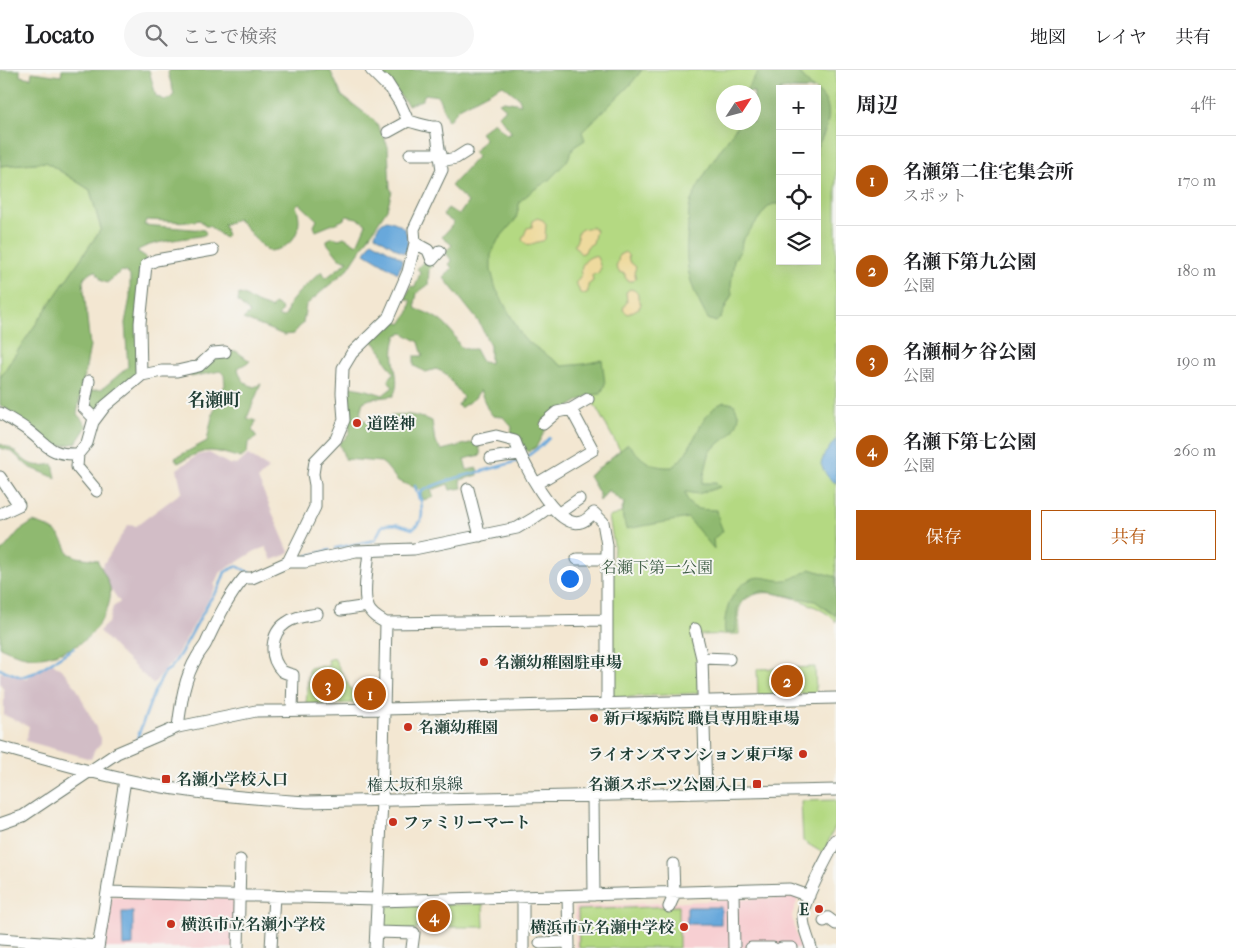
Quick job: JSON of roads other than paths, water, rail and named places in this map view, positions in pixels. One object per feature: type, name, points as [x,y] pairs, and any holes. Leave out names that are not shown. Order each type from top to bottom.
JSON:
[{"type":"street","points":[[371,70],[381,82],[388,85],[400,103],[408,121]]},
{"type":"street","points":[[288,562],[315,507],[315,461],[336,439],[344,420],[343,368],[352,353],[388,318],[408,272],[415,243],[414,229],[442,170],[436,127],[426,127],[408,121],[388,132]]},
{"type":"street","points":[[410,154],[456,158],[467,151]]},
{"type":"street","points":[[415,243],[428,250],[432,260],[440,251]]},
{"type":"street","points":[[142,376],[140,323],[146,265],[156,260],[214,250]]},
{"type":"street","points":[[97,491],[77,467],[78,454],[87,443],[95,419],[106,406],[142,376],[199,366],[213,353],[225,352]]},
{"type":"street","points":[[89,381],[84,408],[95,419]]},
{"type":"street","points":[[542,424],[557,412],[571,409],[588,399]]},
{"type":"street","points":[[536,484],[593,450],[571,409]]},
{"type":"street","points":[[0,413],[30,432],[45,446],[63,455],[78,454]]},
{"type":"street","points":[[478,440],[496,436],[512,439],[515,441],[521,458],[545,500],[570,522],[582,522],[594,513],[603,522],[607,545],[607,704]]},
{"type":"street","points":[[491,458],[521,458]]},
{"type":"street","points":[[67,474],[77,467]]},
{"type":"street","points":[[0,476],[19,505],[0,514]]},
{"type":"street","points":[[468,489],[480,536]]},
{"type":"street","points":[[178,727],[182,696],[196,657],[206,644],[232,592],[244,578],[252,578],[288,562],[305,562],[356,551],[414,549],[518,528],[579,499]]},
{"type":"street","points":[[369,551],[366,599],[373,615],[386,623],[607,620]]},
{"type":"street","points":[[578,559],[607,558]]},
{"type":"street","points":[[341,610],[368,606]]},
{"type":"street","points":[[292,710],[293,675],[283,672],[274,659],[272,647],[278,630],[288,621],[317,614]]},
{"type":"street","points":[[375,948],[382,801],[386,623]]},
{"type":"street","points":[[695,629],[702,658],[706,794]]},
{"type":"street","points":[[702,658],[729,659]]},
{"type":"street","points":[[1,820],[23,816],[117,753],[178,727],[256,711],[384,710],[836,698]]},
{"type":"street","name":"権太坂和泉線","points":[[0,747],[125,780],[162,787],[253,799],[307,802],[836,790]]},
{"type":"street","points":[[0,939],[98,947],[125,780]]},
{"type":"street","points":[[593,796],[594,895]]},
{"type":"street","points":[[811,948],[804,927],[803,914],[809,896],[836,840]]},
{"type":"street","points":[[238,948],[240,860]]},
{"type":"street","points":[[672,899],[673,864]]},
{"type":"street","points":[[107,892],[378,900],[594,895],[672,899],[733,891],[789,889],[809,896]]},
{"type":"street","points":[[733,891],[734,948]]},
{"type":"street","points":[[271,948],[274,896]]},
{"type":"street","points":[[540,943],[569,945],[568,896]]},
{"type":"street","points":[[524,898],[524,948]]},
{"type":"street","points":[[376,932],[414,933],[412,948]]},
{"type":"street","points":[[751,948],[773,948]]},
{"type":"street","points":[[781,948],[792,948]]},
{"type":"water","points":[[387,220],[403,227],[408,239],[407,251],[403,253],[375,235],[379,226]]},
{"type":"water","points":[[372,241],[401,258],[402,262],[398,273],[365,253]]},
{"type":"water","points":[[836,439],[836,483],[823,470],[821,464],[824,455]]},
{"type":"water","points":[[687,907],[721,907],[721,924],[687,924]]},
{"type":"water","points":[[122,912],[133,912],[133,945],[123,946]]},
{"type":"waterway","points":[[525,458],[549,438]]},
{"type":"waterway","points":[[336,548],[375,540],[382,526],[397,524],[412,529],[420,522],[422,514],[420,492],[444,482],[520,460]]},
{"type":"waterway","points":[[415,486],[419,499]]},
{"type":"waterway","points":[[307,556],[330,550]]},
{"type":"waterway","points":[[137,739],[154,692],[165,672],[171,668],[182,651],[210,600],[219,588],[225,572],[237,566],[250,573]]},
{"type":"waterway","points":[[0,669],[21,677],[34,673],[74,648]]},
{"type":"place","name":"道陸神","points":[[357,423]]},
{"type":"place","name":"名瀬幼稚園駐車場","points":[[484,662]]},
{"type":"place","name":"名瀬下第九公園","points":[[787,681]]},
{"type":"place","name":"名瀬桐ケ谷公園","points":[[328,685]]},
{"type":"place","name":"名瀬第二住宅集会所","points":[[370,694]]},
{"type":"place","name":"新戸塚病院 職員専用駐車場","points":[[594,718]]},
{"type":"place","name":"名瀬幼稚園","points":[[408,727]]},
{"type":"place","name":"ライオンズマンション東戸塚","points":[[803,754]]},
{"type":"place","name":"名瀬小学校入口","points":[[166,779]]},
{"type":"place","name":"名瀬スポーツ公園入口","points":[[757,784]]},
{"type":"place","name":"ファミリーマート","points":[[393,822]]},
{"type":"place","name":"E","points":[[819,909]]},
{"type":"place","name":"名瀬下第七公園","points":[[434,916]]},
{"type":"place","name":"横浜市立名瀬小学校","points":[[171,924]]},
{"type":"place","name":"横浜市立名瀬中学校","points":[[684,927]]},
{"type":"district","name":"名瀬町","points":[[214,400]]},
{"type":"park label","name":"名瀬下第一公園","points":[[657,567]]}]
